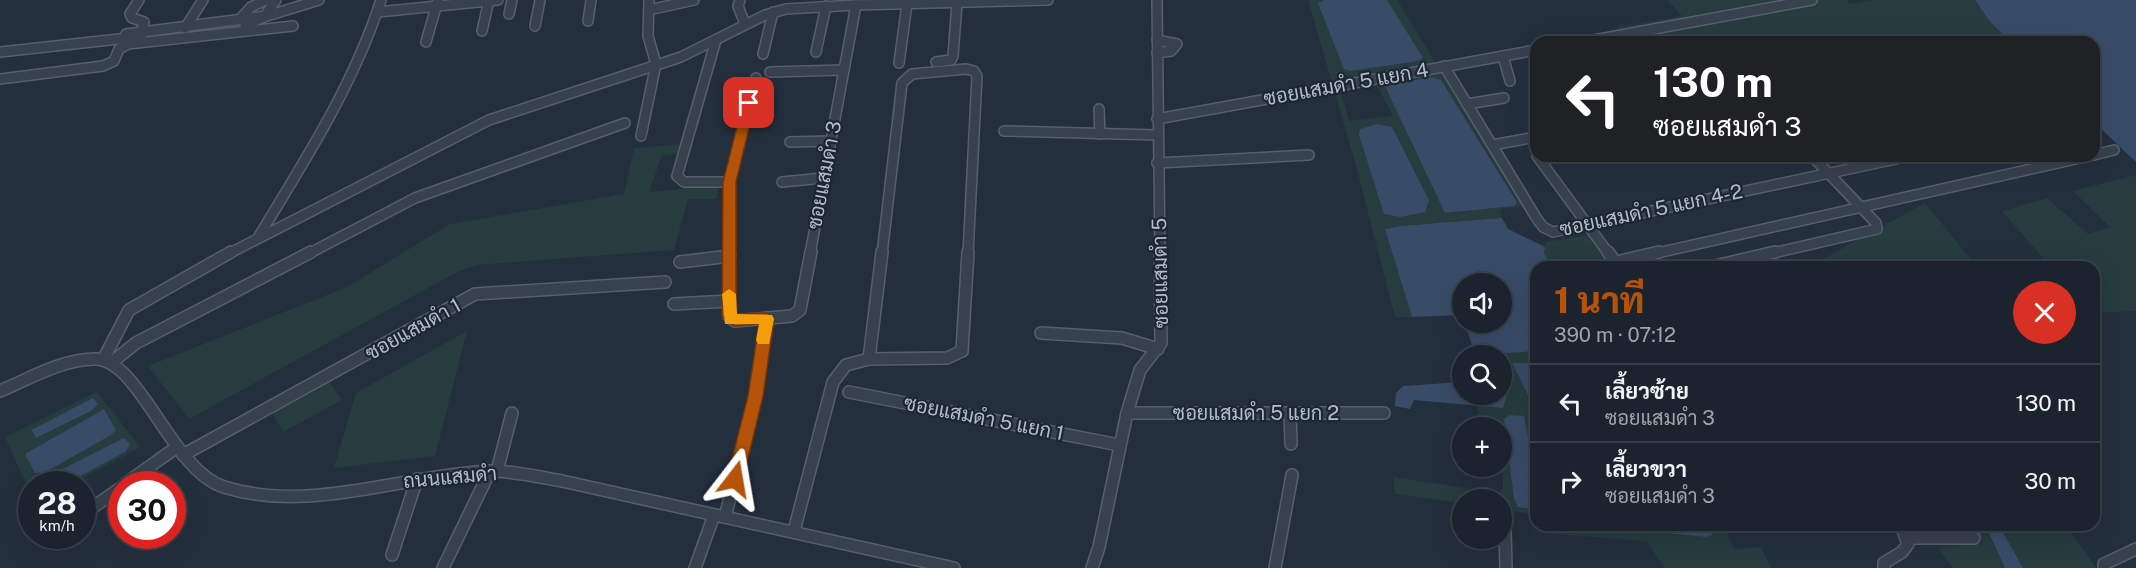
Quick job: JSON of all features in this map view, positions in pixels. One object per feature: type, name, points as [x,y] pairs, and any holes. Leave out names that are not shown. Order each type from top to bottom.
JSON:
[{"type":"street","points":[[139,0],[130,14],[132,18],[144,22],[143,33]]},
{"type":"street","points":[[185,28],[203,0]]},
{"type":"street","points":[[241,18],[250,7],[266,0]]},
{"type":"street","points":[[185,28],[256,24],[267,16],[276,0]]},
{"type":"street","points":[[0,52],[118,38],[241,18],[267,16],[319,0]]},
{"type":"street","points":[[258,237],[310,152],[363,53],[381,0]]},
{"type":"street","points":[[482,31],[489,0]]},
{"type":"street","points":[[378,12],[437,3],[498,0]]},
{"type":"street","points":[[508,14],[512,0]]},
{"type":"street","points":[[536,26],[540,0]]},
{"type":"street","points":[[588,21],[591,0]]},
{"type":"street","points":[[641,136],[656,64],[648,36],[649,5],[694,0]]},
{"type":"street","points":[[740,0],[738,6],[745,24]]},
{"type":"street","points":[[107,362],[129,310],[258,237],[489,120],[681,57],[773,12],[856,4],[1048,0]]},
{"type":"street","name":"ซอยแสมดำ 5","points":[[1092,568],[1099,547],[1119,445],[1140,370],[1161,343],[1156,0]]},
{"type":"street","points":[[1616,36],[1812,0]]},
{"type":"street","points":[[426,42],[437,3]]},
{"type":"street","points":[[936,62],[951,60],[953,56],[957,3]]},
{"type":"street","name":"ซอยแสมดำ 3","points":[[729,301],[730,320],[792,316],[800,310],[856,4]]},
{"type":"street","points":[[899,63],[907,4]]},
{"type":"street","points":[[816,52],[826,6]]},
{"type":"street","points":[[763,54],[773,12]]},
{"type":"street","points":[[0,79],[103,66],[114,61],[119,49],[128,44],[293,26]]},
{"type":"street","points":[[716,40],[677,176],[684,182],[729,182]]},
{"type":"street","points":[[1157,40],[1177,44],[1171,51],[1157,53]]},
{"type":"street","name":"ซอยแสมดำ 5 แยก 4","points":[[1157,119],[1530,51]]},
{"type":"street","points":[[1503,56],[1510,81]]},
{"type":"street","name":"ซอยแสมดำ 5 แยก 4-2","points":[[1444,66],[1543,227],[1558,232],[1881,162]]},
{"type":"street","points":[[794,531],[833,382],[840,369],[854,360],[869,360],[947,358],[962,351],[977,90],[977,76],[974,71],[966,69],[912,74],[902,83],[869,360]]},
{"type":"street","points":[[770,72],[844,70]]},
{"type":"street","points":[[674,304],[729,301],[729,182],[756,78]]},
{"type":"street","points":[[1467,104],[1504,98]]},
{"type":"street","points":[[1099,109],[1100,134]]},
{"type":"street","points":[[0,391],[80,362],[107,362],[136,343],[415,198],[625,123]]},
{"type":"street","points":[[1004,131],[1157,135]]},
{"type":"street","points":[[1492,145],[1530,138]]},
{"type":"street","points":[[790,142],[831,141]]},
{"type":"street","points":[[2100,154],[2114,150]]},
{"type":"street","points":[[1158,163],[1309,155]]},
{"type":"street","points":[[1543,162],[1614,261]]},
{"type":"street","points":[[1737,261],[1874,230],[1877,227],[1876,223],[1818,162]]},
{"type":"street","points":[[1634,261],[2060,162]]},
{"type":"street","points":[[782,182],[824,178]]},
{"type":"street","points":[[680,262],[730,256]]},
{"type":"street","name":"ซอยแสมดำ 1","points":[[147,471],[180,451],[476,294],[665,282]]},
{"type":"street","points":[[695,568],[720,516],[756,396],[767,319]]},
{"type":"street","points":[[1041,333],[1122,338],[1158,349]]},
{"type":"street","name":"ถนนแสมดำ","points":[[107,362],[128,378],[180,451],[207,479],[246,492],[298,494],[493,471],[508,472],[794,531],[916,564],[954,568]]},
{"type":"street","name":"ซอยแสมดำ 5 แยก 1","points":[[849,392],[1119,445]]},
{"type":"street","points":[[443,568],[493,471],[512,413]]},
{"type":"street","name":"ซอยแสมดำ 5 แยก 2","points":[[1127,413],[1384,413]]},
{"type":"street","points":[[1290,414],[1291,444]]},
{"type":"street","points":[[1275,568],[1292,475]]},
{"type":"street","points":[[392,555],[417,479]]},
{"type":"street","points":[[1884,568],[1884,563],[1908,548],[1909,538],[1905,531]]},
{"type":"street","points":[[1909,538],[1974,538]]},
{"type":"street","points":[[1505,549],[1506,568]]},
{"type":"street","points":[[2104,568],[2104,564],[2109,560],[2136,549]]},
{"type":"green space","points":[[1308,0],[1324,0],[1318,3],[1422,58],[1387,0],[1397,0],[1524,207],[1500,209],[1502,218],[1386,229],[1412,317],[1395,317],[1356,166]],"holes":[[[1441,80],[1517,201],[1515,206],[1445,213]],[[1376,83],[1393,116],[1349,121],[1340,88]]]},
{"type":"green space","points":[[1667,0],[1846,0],[1850,4],[1874,0],[1975,0],[1990,22],[2005,36],[1624,36],[1617,27],[1682,16]]},
{"type":"green space","points":[[683,144],[680,154],[662,155],[649,192],[682,189],[684,185],[719,185],[716,199],[688,199],[674,250],[476,265],[459,271],[189,419],[148,366],[347,287],[450,224],[624,194],[634,148]]},
{"type":"green space","points":[[2136,175],[2136,311],[2100,313],[2100,261],[2046,261],[2002,211],[2047,198],[2088,234],[2110,227],[2073,191]]},
{"type":"green space","points":[[1925,203],[1972,261],[1817,261]]},
{"type":"green space","points":[[1588,235],[1608,261],[1549,261],[1544,253],[1546,242]]},
{"type":"green space","points":[[467,331],[435,456],[334,468],[356,393]]},
{"type":"green space","points":[[1530,351],[1530,363],[1512,363],[1512,352]]},
{"type":"green space","points":[[1512,363],[1530,398],[1530,446],[1524,416],[1530,466],[1530,514],[1512,511],[1512,489],[1502,489],[1503,477],[1512,477],[1512,417],[1478,416],[1477,405],[1503,407],[1503,405],[1512,405]]},
{"type":"green space","points":[[328,380],[342,400],[283,432],[272,412]]},
{"type":"green space","points":[[97,392],[140,447],[96,471],[90,471],[125,452],[65,471],[48,471],[116,430],[104,409],[26,454],[34,471],[20,471],[5,437]],"holes":[[[93,398],[98,403],[91,411],[36,438],[31,430]]]},
{"type":"green space","points":[[1393,477],[1472,489],[1452,489],[1452,502],[1395,494]]},
{"type":"green space","points":[[1540,531],[1647,531],[1706,537],[1711,531],[1726,531],[1734,549],[1761,547],[1771,568],[1665,568],[1646,541],[1540,533]]},
{"type":"green space","points":[[1976,531],[1987,531],[2005,568],[1953,568],[1938,548],[1983,543]]},
{"type":"green space","points":[[2002,531],[2070,531],[2096,568],[2023,568]]},
{"type":"water","points":[[1324,0],[1387,0],[1423,58],[1418,61],[1350,71],[1344,69],[1318,3]]},
{"type":"water","points":[[1975,0],[2136,0],[2136,162],[2100,128],[2100,36],[2005,36],[1990,22]]},
{"type":"water","points":[[1432,77],[1441,80],[1517,202],[1515,206],[1445,213],[1385,86]]},
{"type":"water","points":[[1377,124],[1392,127],[1429,200],[1425,212],[1400,217],[1384,214],[1359,135],[1360,129]]},
{"type":"water","points":[[1502,218],[1508,229],[1545,247],[1544,253],[1549,261],[1530,261],[1530,351],[1512,353],[1512,345],[1472,345],[1468,333],[1512,333],[1512,273],[1452,273],[1452,315],[1412,317],[1385,229]]},
{"type":"water","points":[[1512,363],[1530,363],[1530,399]]},
{"type":"water","points":[[1452,383],[1452,403],[1414,400],[1410,409],[1395,406],[1396,393],[1403,386]]},
{"type":"water","points":[[93,398],[98,404],[91,411],[36,438],[31,430]]},
{"type":"water","points":[[1470,405],[1504,405],[1503,408]]},
{"type":"water","points":[[104,409],[116,430],[48,471],[34,471],[25,454]]},
{"type":"water","points":[[1510,415],[1524,416],[1530,446],[1530,508],[1518,507],[1514,498],[1511,477],[1512,417],[1507,417]]},
{"type":"water","points":[[124,438],[130,444],[125,452],[90,471],[59,471]]},
{"type":"water","points":[[1647,531],[1712,531],[1712,535],[1706,537]]},
{"type":"water","points":[[1988,531],[2002,531],[2023,568],[2005,568]]},
{"type":"slow traffic","points":[[729,294],[730,320],[767,319],[763,340]]},
{"type":"route","points":[[735,479],[756,396],[767,319],[735,321],[730,320],[729,316],[729,182],[749,103]]}]
